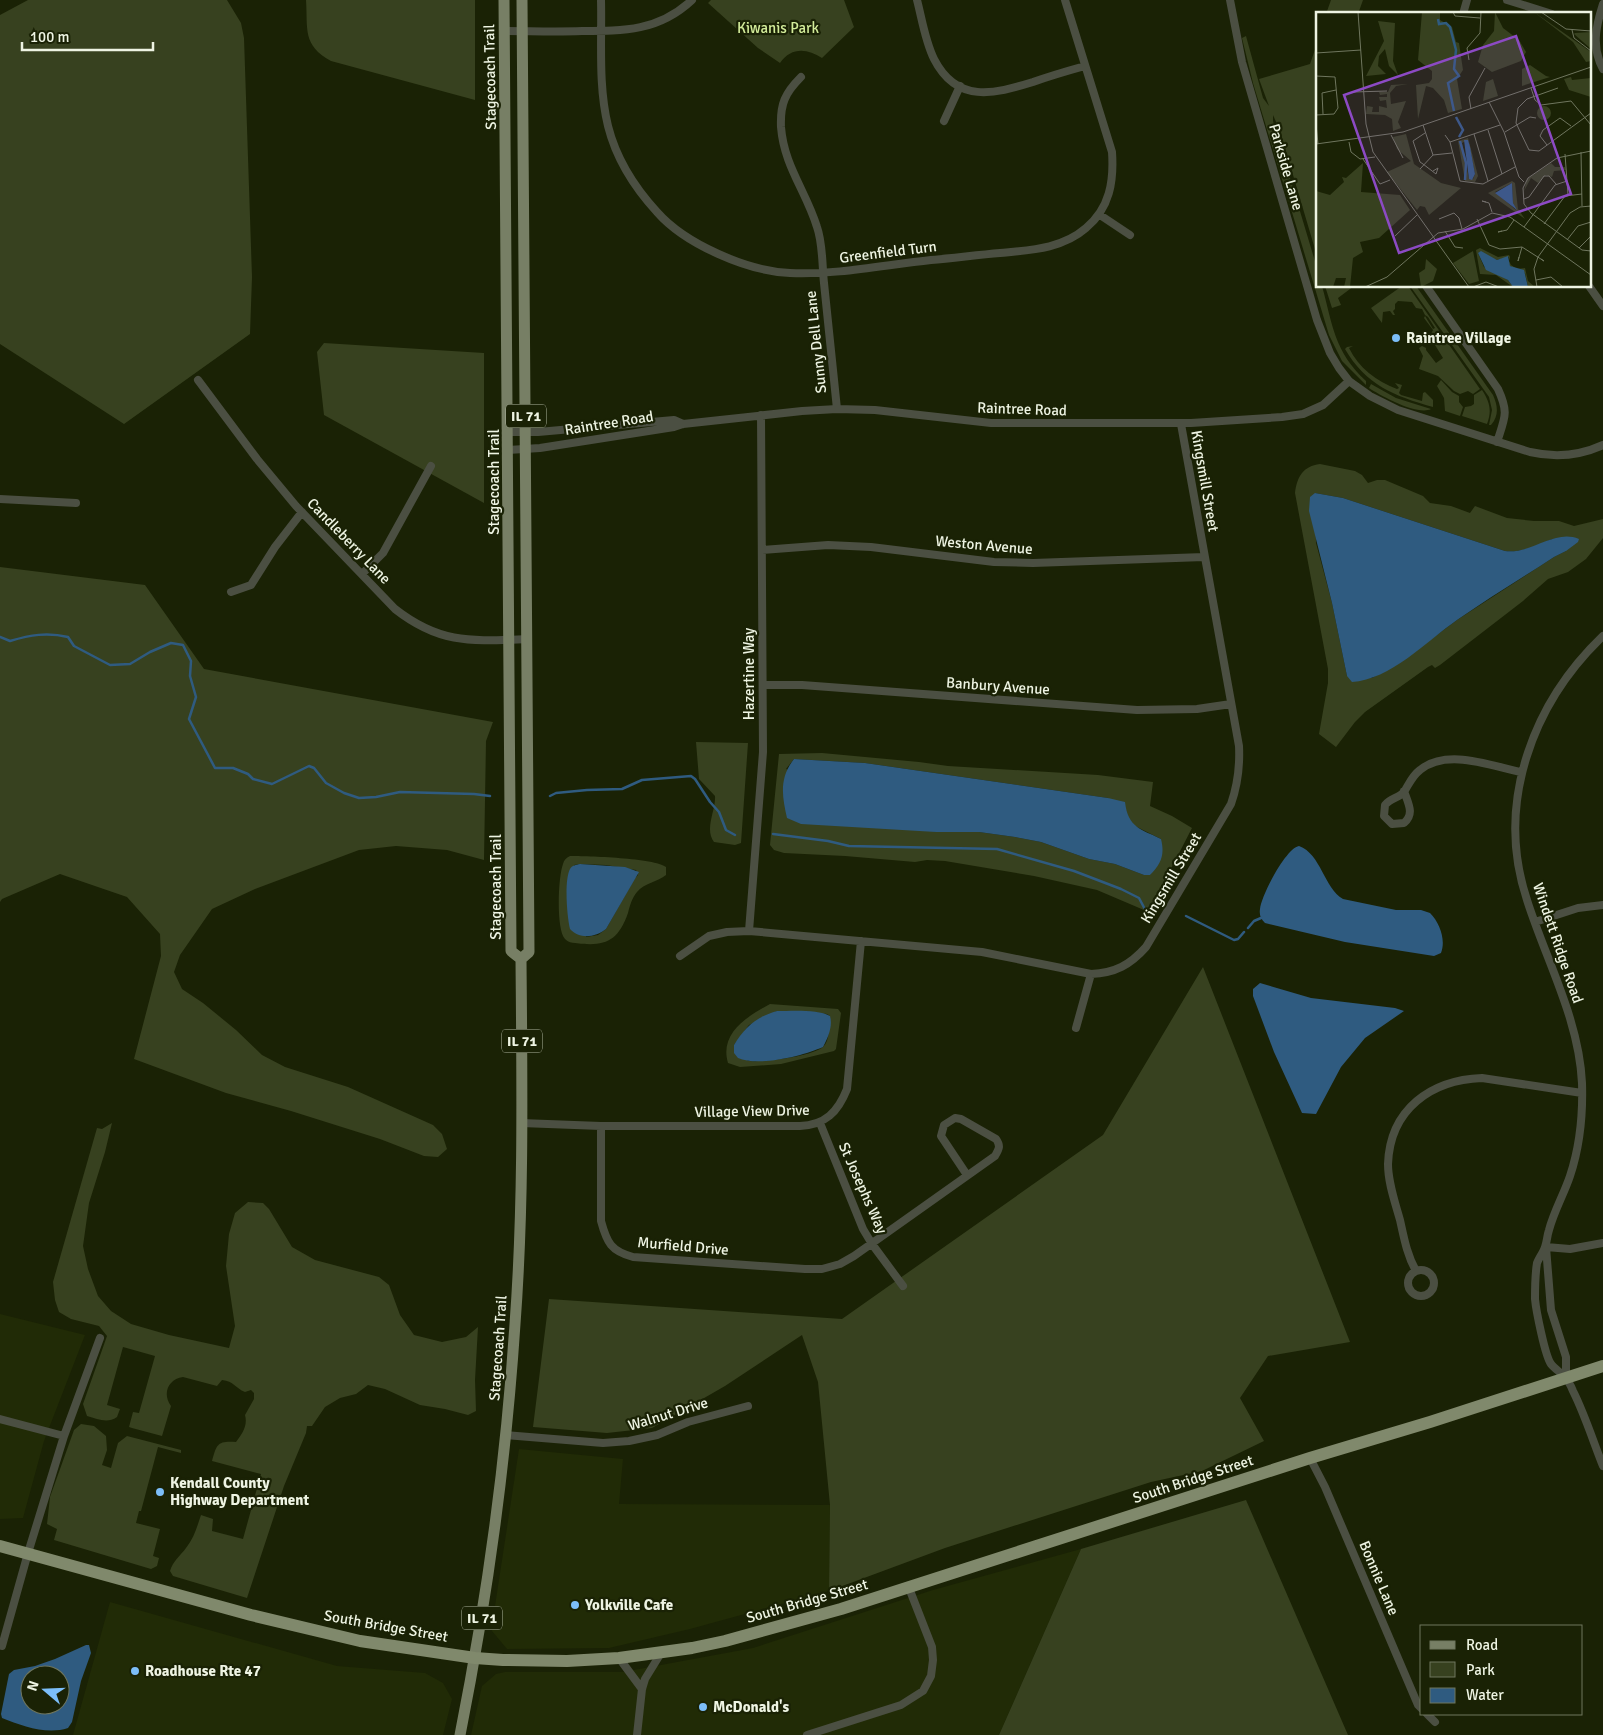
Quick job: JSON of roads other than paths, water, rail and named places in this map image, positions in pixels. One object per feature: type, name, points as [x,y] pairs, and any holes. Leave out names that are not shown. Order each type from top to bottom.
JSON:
[{"type":"highway","name":"South Bridge Street","points":[[0,1546],[251,1615],[360,1641],[475,1658],[542,1661],[619,1658],[692,1648],[746,1636],[841,1610],[1310,1458],[1430,1422],[1603,1366]]},
{"type":"main road","name":"Stagecoach Trail","points":[[504,0],[511,951],[521,959]]},
{"type":"main road","name":"Stagecoach Trail","points":[[460,1735],[475,1658],[496,1525],[516,1322],[520,1225],[521,959],[529,952],[522,0]]},
{"type":"street","name":"Greenfield Turn","points":[[601,0],[602,84],[609,127],[616,149],[626,170],[657,213],[686,235],[729,259],[756,269],[788,273],[823,274],[894,264],[1045,248],[1070,240],[1100,215],[1110,193],[1113,174],[1112,152],[1065,0]]},
{"type":"street","points":[[505,31],[623,30],[651,25],[672,16],[692,0]]},
{"type":"street","points":[[917,0],[935,61],[944,74],[960,86],[980,92],[1000,92],[1084,66]]},
{"type":"street","name":"Parkside Lane","points":[[1230,0],[1242,62],[1317,320],[1330,353],[1349,381],[1382,404],[1497,442],[1547,456],[1581,453],[1603,444]]},
{"type":"street","points":[[1463,12],[1467,0]]},
{"type":"street","points":[[1507,0],[1546,12]]},
{"type":"street","points":[[1603,4],[1592,26],[1599,61],[1603,69]]},
{"type":"street","name":"Sunny Dell Lane","points":[[801,77],[790,87],[784,96],[781,126],[787,161],[818,228],[837,409]]},
{"type":"street","points":[[944,121],[960,86]]},
{"type":"street","points":[[1100,215],[1130,235]]},
{"type":"street","points":[[1590,287],[1603,306]]},
{"type":"street","points":[[1427,288],[1498,389],[1505,406],[1504,420],[1497,442]]},
{"type":"street","name":"Candleberry Lane","points":[[198,380],[257,459],[302,512],[395,609],[410,621],[438,635],[470,641],[528,640]]},
{"type":"street","name":"Raintree Road","points":[[508,450],[526,450],[683,424],[837,409],[875,410],[992,423],[1181,424],[1282,417],[1303,414],[1323,404],[1349,381]]},
{"type":"street","name":"Hazertine Way","points":[[749,931],[762,777],[761,416]]},
{"type":"street","name":"Raintree Road","points":[[508,432],[674,420],[683,424]]},
{"type":"street","name":"Kingsmill Street","points":[[680,956],[709,936],[727,932],[749,931],[990,953],[1091,974],[1102,974],[1118,969],[1134,960],[1146,947],[1231,804],[1240,767],[1239,746],[1181,424]]},
{"type":"street","points":[[362,574],[383,553],[431,466]]},
{"type":"street","points":[[0,498],[76,503]]},
{"type":"street","points":[[231,592],[251,585],[275,547],[302,512]]},
{"type":"street","name":"Weston Avenue","points":[[762,550],[828,545],[851,546],[994,562],[1033,563],[1204,557]]},
{"type":"street","name":"Windett Ridge Road","points":[[1566,1378],[1566,1358],[1550,1302],[1546,1247],[1548,1231],[1573,1167],[1580,1131],[1582,1093],[1580,1063],[1574,1033],[1526,899],[1520,876],[1517,848],[1518,798],[1521,772],[1530,743],[1541,718],[1553,697],[1585,654],[1603,636]]},
{"type":"street","name":"Banbury Avenue","points":[[763,685],[802,685],[1137,710],[1188,710],[1231,704]]},
{"type":"street","points":[[1404,791],[1411,809],[1409,817],[1404,823],[1392,824],[1384,816],[1384,806],[1390,799],[1399,796],[1419,770],[1428,765],[1448,758],[1521,772]]},
{"type":"street","points":[[1535,922],[1578,908],[1603,905]]},
{"type":"street","name":"Village View Drive","points":[[521,1123],[601,1126],[800,1126],[820,1123],[837,1108],[847,1089],[861,941]]},
{"type":"street","points":[[1076,1028],[1091,974]]},
{"type":"street","points":[[1416,1272],[1409,1256],[1388,1166],[1389,1150],[1393,1136],[1399,1122],[1408,1109],[1422,1096],[1435,1088],[1450,1082],[1467,1079],[1482,1078],[1582,1093]]},
{"type":"street","name":"Murfield Drive","points":[[601,1126],[601,1221],[605,1236],[611,1246],[621,1254],[633,1257],[822,1269],[840,1264],[872,1244],[995,1156],[999,1150],[999,1144],[996,1139],[961,1119],[955,1118],[944,1125],[941,1136],[967,1175]]},
{"type":"street","name":"St Josephs Way","points":[[820,1123],[863,1229],[903,1286]]},
{"type":"street","points":[[1546,1247],[1570,1249],[1603,1243]]},
{"type":"street","name":"Windett Ridge Road","points":[[1546,1247],[1538,1262],[1536,1301],[1539,1321],[1550,1363],[1566,1378]]},
{"type":"street","points":[[2,1646],[64,1436],[100,1338]]},
{"type":"street","points":[[1566,1378],[1574,1393],[1603,1466]]},
{"type":"street","name":"Walnut Drive","points":[[506,1435],[603,1443],[629,1441],[657,1435],[688,1422],[748,1406]]},
{"type":"street","points":[[0,1419],[64,1436]]},
{"type":"street","name":"Bonnie Lane","points":[[1310,1458],[1325,1487],[1420,1706]]},
{"type":"street","points":[[807,1735],[900,1705],[923,1691],[931,1676],[932,1647],[909,1588]]},
{"type":"street","points":[[637,1735],[642,1689],[650,1670],[661,1653]]},
{"type":"street","points":[[619,1658],[642,1689]]},
{"type":"street","points":[[1428,1715],[1435,1722]]},
{"type":"water","points":[[1315,493],[1343,498],[1505,551],[1525,549],[1561,537],[1579,539],[1578,542],[1566,551],[1457,620],[1394,667],[1366,680],[1352,682],[1347,676],[1332,603],[1309,511],[1310,497]]},
{"type":"water","points":[[794,759],[865,763],[1125,802],[1132,822],[1142,830],[1161,839],[1163,850],[1161,859],[1150,875],[1144,875],[1115,864],[1089,859],[1041,842],[1015,837],[979,832],[936,832],[801,824],[787,818],[783,795],[786,773]]},
{"type":"water","points":[[1299,846],[1306,850],[1318,863],[1331,887],[1343,899],[1396,910],[1421,910],[1430,913],[1437,922],[1441,932],[1443,943],[1441,953],[1434,956],[1345,942],[1265,923],[1261,917],[1261,903],[1281,863]]},
{"type":"water","points":[[574,865],[625,867],[639,872],[606,929],[598,934],[588,936],[578,935],[570,929],[568,916],[568,874]]},
{"type":"water","points":[[1260,983],[1311,998],[1395,1008],[1404,1011],[1365,1038],[1341,1067],[1316,1114],[1302,1113],[1274,1052],[1253,996],[1253,989]]},
{"type":"water","points":[[777,1011],[812,1011],[830,1016],[830,1028],[823,1047],[793,1057],[768,1061],[738,1058],[734,1053],[734,1045],[742,1033],[757,1020]]},
{"type":"water","points":[[89,1645],[91,1653],[81,1681],[72,1722],[68,1728],[52,1731],[43,1730],[26,1727],[2,1718],[1,1714],[9,1674],[14,1670],[20,1669],[20,1715],[70,1715],[70,1665],[38,1665]]},
{"type":"waterway","points":[[0,637],[10,641],[39,635],[68,637],[74,646],[110,665],[130,664],[150,652],[171,643],[183,645],[191,661],[190,676],[196,697],[189,719],[215,768],[233,768],[248,774],[253,779],[272,784],[309,766],[314,768],[326,783],[344,793],[359,798],[400,792],[490,796]]},
{"type":"waterway","points":[[550,796],[556,793],[622,789],[642,780],[691,776],[719,812],[726,830],[735,835]]},
{"type":"waterway","points":[[773,834],[828,841],[849,846],[997,849],[1074,871],[1121,889],[1139,898],[1148,915]]},
{"type":"waterway","points":[[1186,916],[1234,940],[1238,939],[1244,932]]},
{"type":"waterway","points":[[1248,928],[1254,921],[1261,918]]},
{"type":"place","name":"Raintree Village","points":[[1396,338]]},
{"type":"place","name":"Kendall County Highway Department","points":[[160,1492]]},
{"type":"place","name":"Yolkville Cafe","points":[[575,1605]]},
{"type":"place","name":"Roadhouse Rte 47","points":[[135,1671]]},
{"type":"place","name":"McDonald's","points":[[703,1707]]},
{"type":"park label","name":"Kiwanis Park","points":[[778,28]]}]
